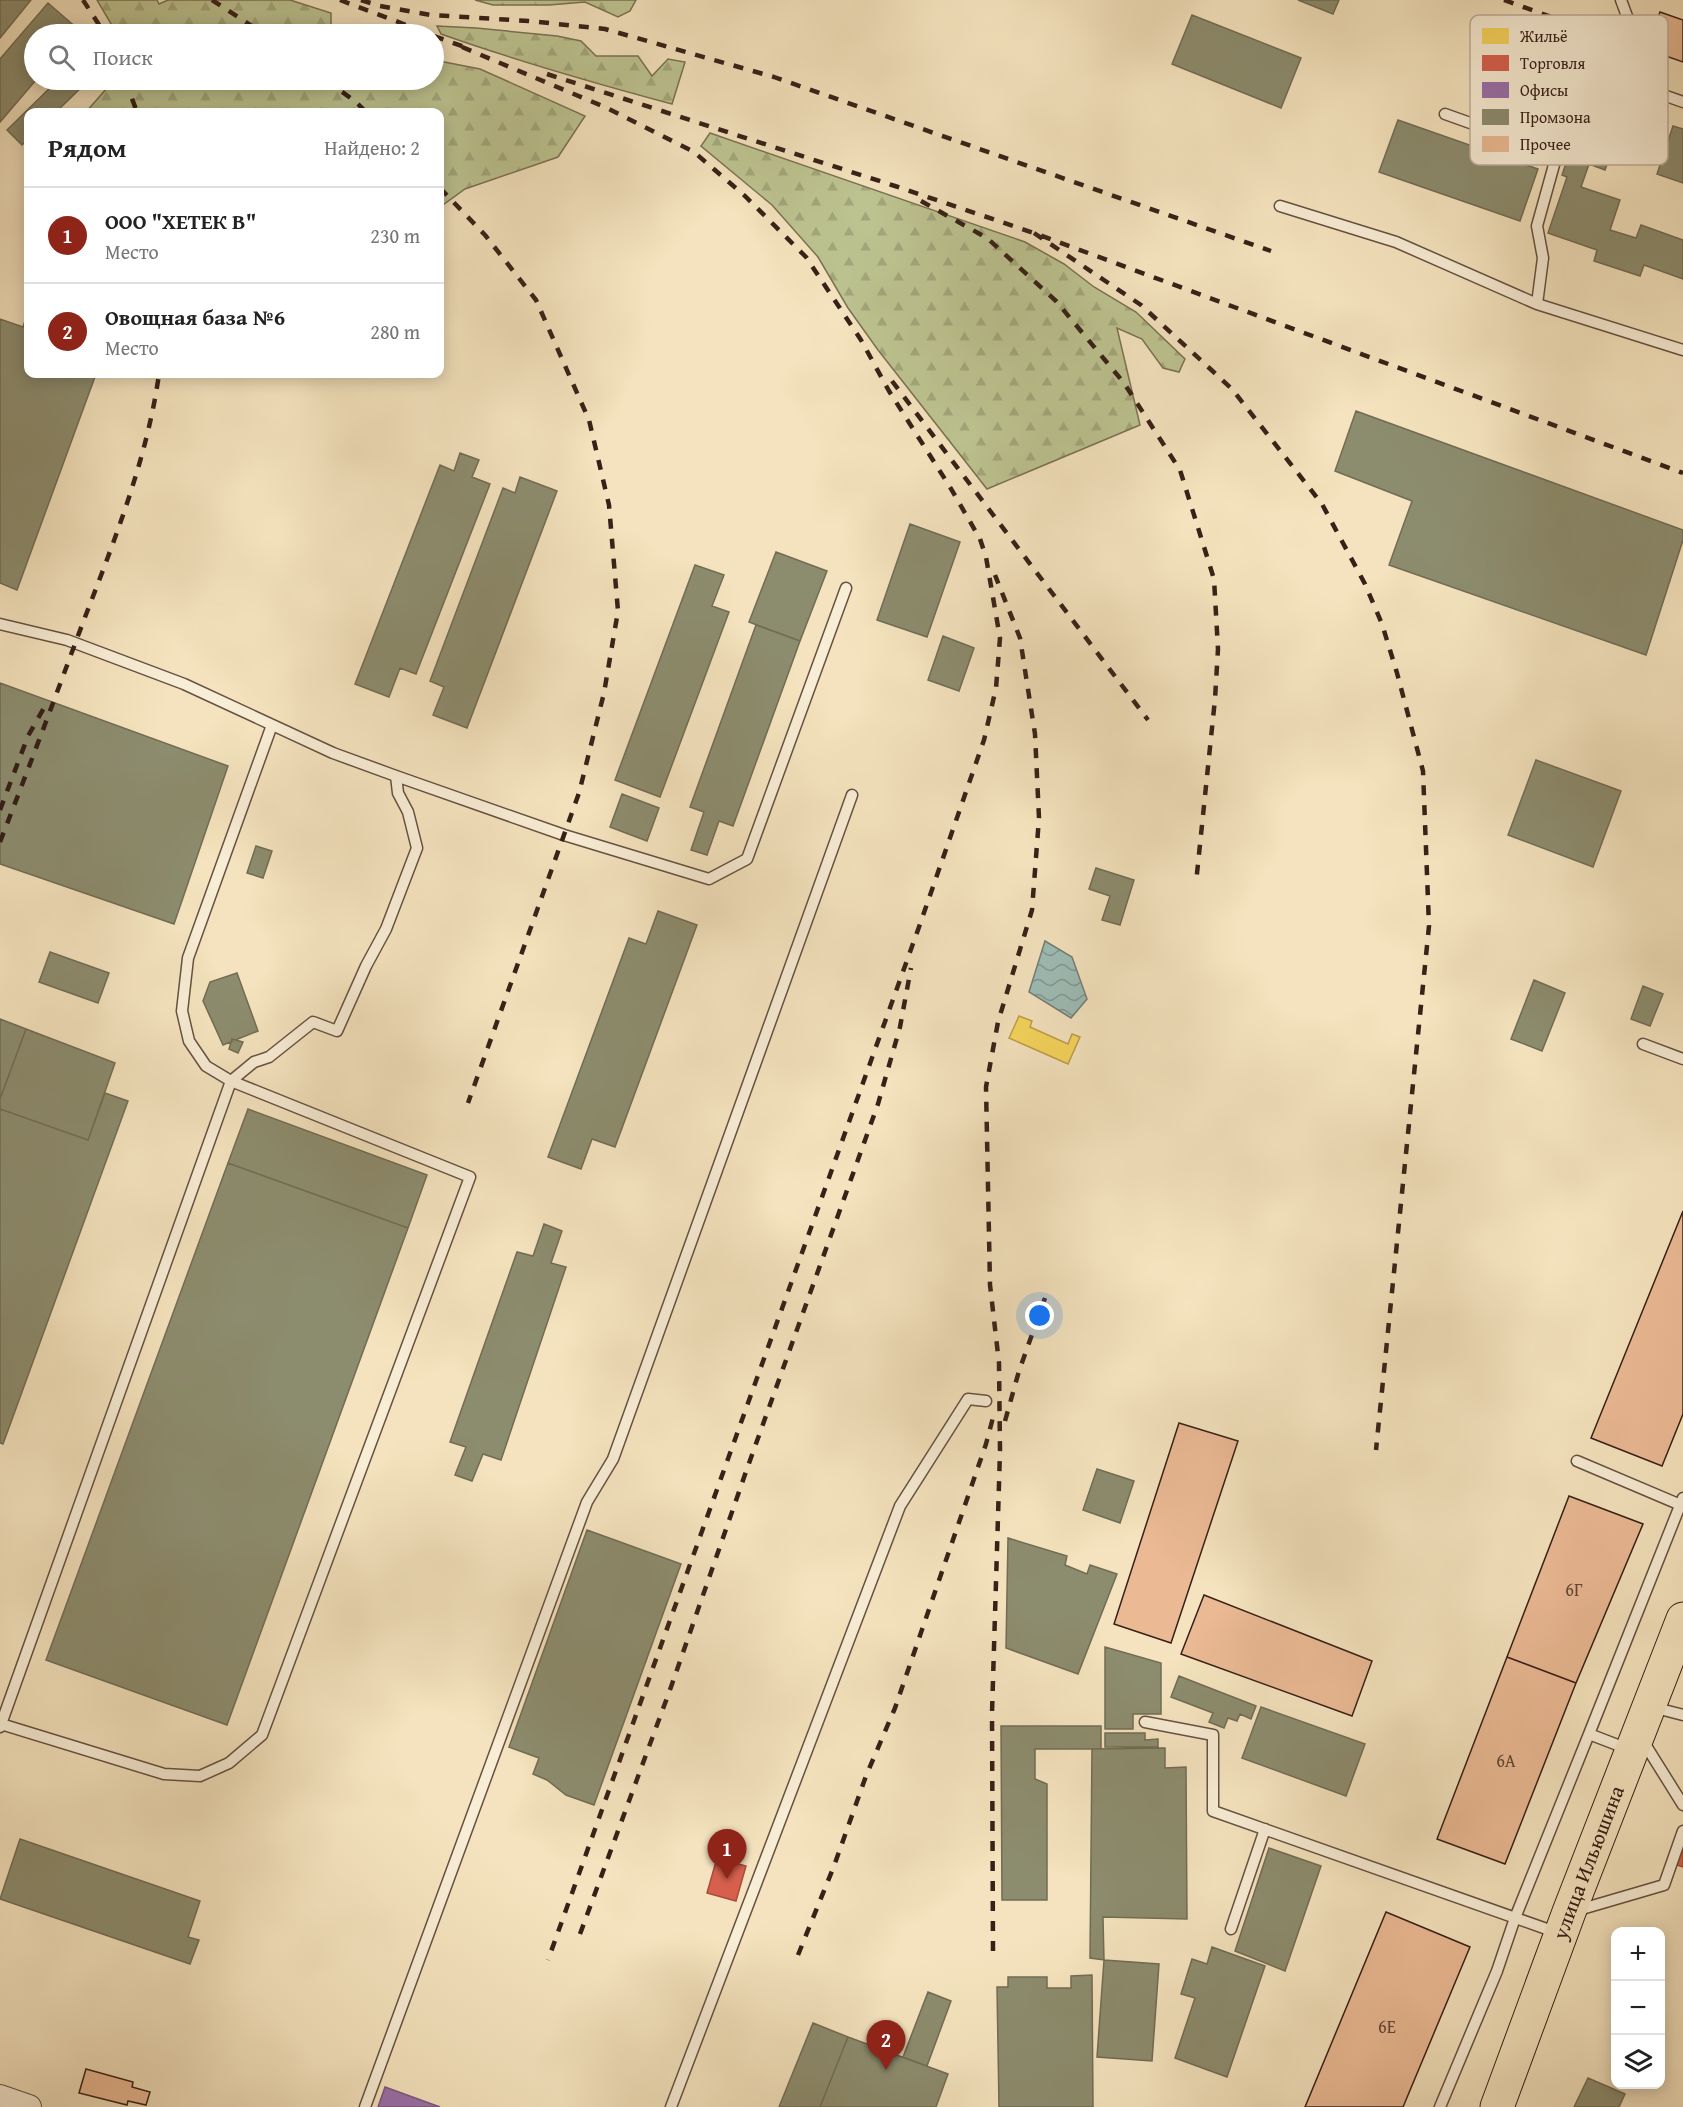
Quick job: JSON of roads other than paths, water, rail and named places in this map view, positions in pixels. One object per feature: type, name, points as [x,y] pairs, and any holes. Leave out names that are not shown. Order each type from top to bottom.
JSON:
[{"type":"highway","name":"улица Ильюшина","points":[[1497,2107],[1683,1618]]},
{"type":"street","points":[[0,2097],[29,2107]]},
{"type":"lane","points":[[1621,0],[1627,15]]},
{"type":"lane","points":[[1668,97],[1683,102]]},
{"type":"lane","points":[[1445,114],[1470,123]]},
{"type":"lane","points":[[1537,304],[1543,258],[1537,226],[1554,165]]},
{"type":"lane","points":[[1280,206],[1396,242],[1537,304],[1683,350]]},
{"type":"lane","points":[[0,624],[68,640],[184,684],[333,753],[396,776],[564,835],[709,879],[747,859],[846,588]]},
{"type":"lane","points":[[272,725],[188,958],[182,1011],[189,1041],[206,1066],[231,1081],[470,1177],[262,1735],[229,1763],[200,1776],[164,1774],[1,1726],[231,1081],[254,1062],[269,1057],[313,1022],[337,1031],[366,966],[386,930],[417,848],[408,812],[398,793],[396,776]]},
{"type":"lane","points":[[365,2107],[586,1502],[613,1458],[852,795]]},
{"type":"lane","points":[[1643,1044],[1683,1059]]},
{"type":"lane","points":[[671,2107],[900,1506],[968,1399],[986,1401]]},
{"type":"lane","points":[[1440,2107],[1497,1971],[1515,1918],[1682,1503],[1576,1461]]},
{"type":"lane","points":[[1589,1734],[1639,1730],[1683,1715]]},
{"type":"lane","points":[[1145,1722],[1213,1735],[1213,1811],[1515,1918],[1566,1923],[1664,1885],[1683,1831]]},
{"type":"lane","points":[[1639,1730],[1683,1805]]},
{"type":"lane","points":[[1231,1929],[1265,1829]]},
{"type":"water","points":[[1045,941],[1072,957],[1087,999],[1071,1018],[1029,992]]},
{"type":"railway","points":[[83,0],[99,24]]},
{"type":"railway","points":[[212,0],[249,24]]},
{"type":"railway","points":[[340,0],[404,24]]},
{"type":"railway","points":[[361,0],[380,6],[431,15],[529,21],[605,29],[774,77],[1271,251]]},
{"type":"railway","points":[[1504,0],[1546,15]]},
{"type":"railway","points":[[444,40],[470,49]]},
{"type":"railway","points":[[462,47],[607,108],[694,152],[745,196],[806,257],[861,340],[889,391],[980,539],[986,557],[1000,638],[996,688],[984,740],[548,1960]]},
{"type":"railway","points":[[547,74],[1034,233],[1683,473]]},
{"type":"railway","points":[[129,90],[136,108]]},
{"type":"railway","points":[[340,90],[362,108]]},
{"type":"railway","points":[[444,192],[485,235],[536,300],[589,420],[609,505],[618,611],[604,693],[579,793],[468,1103]]},
{"type":"railway","points":[[921,201],[987,238],[1056,301],[1124,383],[1180,470],[1214,579],[1218,649],[1196,883]]},
{"type":"railway","points":[[1034,233],[1141,305],[1232,389],[1322,504],[1365,584],[1382,624],[1397,673],[1423,771],[1429,926],[1376,1450]]},
{"type":"railway","points":[[0,842],[128,501],[154,406],[158,378]]},
{"type":"railway","points":[[892,381],[1148,720]]},
{"type":"railway","points":[[993,1951],[992,1713],[1000,1451],[999,1363],[990,1285],[986,1087],[998,1022],[1032,910],[1039,818],[1035,734],[1020,638],[995,575]]},
{"type":"railway","points":[[0,810],[28,736],[45,706]]},
{"type":"railway","points":[[580,1934],[671,1687],[878,1104],[900,1027],[911,968]]},
{"type":"railway","points":[[1005,1421],[1019,1371],[1045,1298]]},
{"type":"railway","points":[[798,1955],[834,1866],[866,1776],[895,1708],[986,1444],[995,1410]]},
{"type":"place","name":"ООО \"ХЕТЕК В\"","points":[[727,1879]]},
{"type":"place","name":"Овощная база №6","points":[[886,2070]]}]
